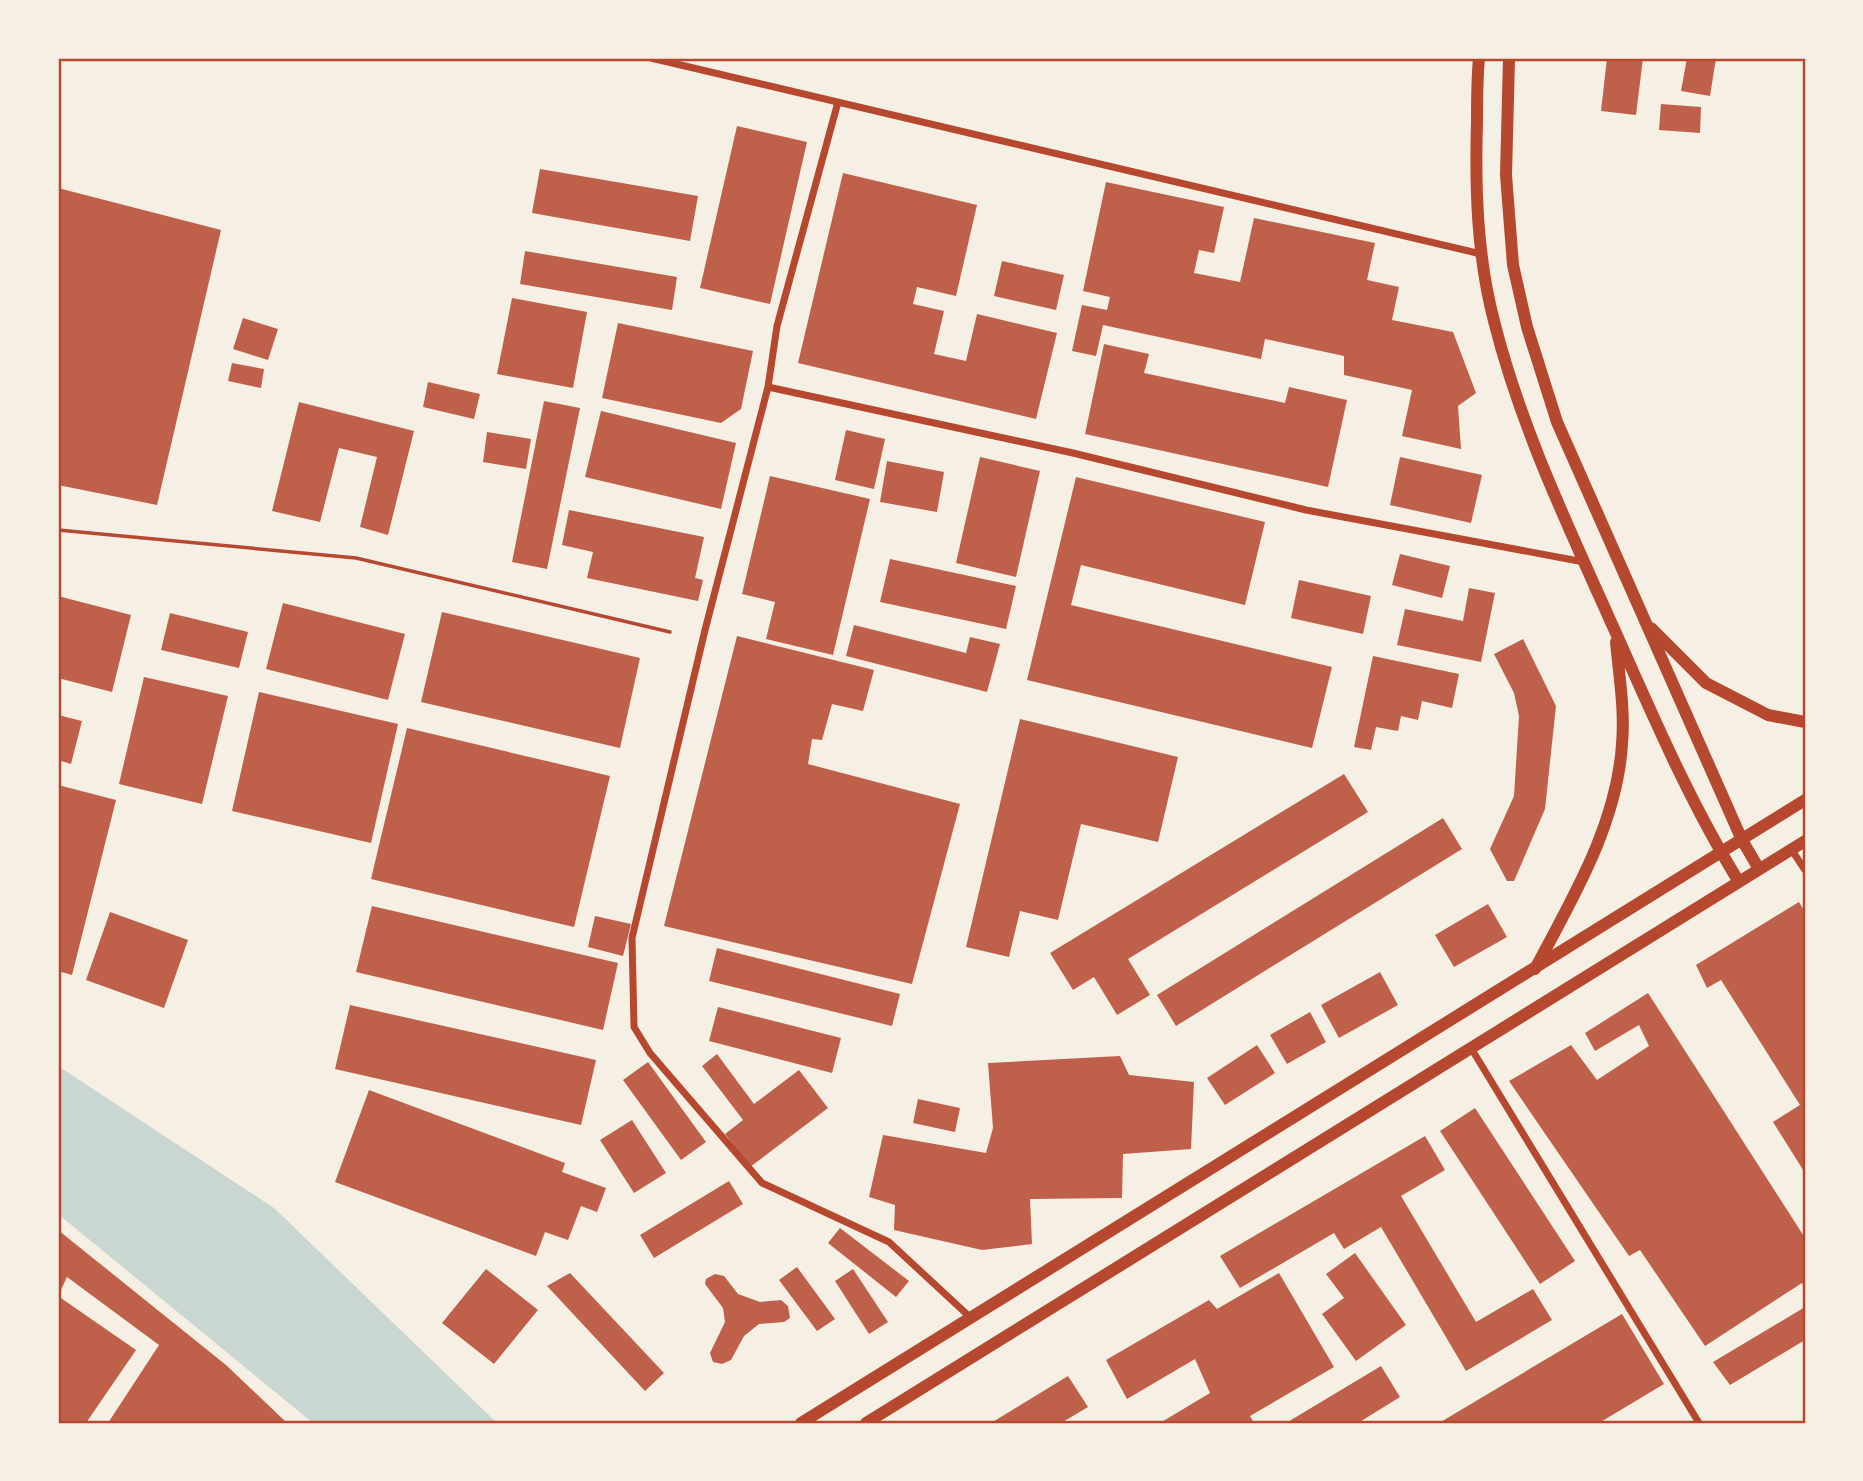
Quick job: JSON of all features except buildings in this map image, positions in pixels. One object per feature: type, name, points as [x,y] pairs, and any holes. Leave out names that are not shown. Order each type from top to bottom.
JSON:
[{"type":"main road","points":[[1479,58],[1476,157],[1481,254],[1493,320],[1518,403],[1559,506],[1675,766],[1739,882]]},
{"type":"main road","points":[[1509,58],[1507,175],[1513,265],[1527,327],[1557,422],[1742,840],[1759,869]]},
{"type":"main road","points":[[1646,623],[1706,683],[1768,715],[1805,722]]},
{"type":"main road","points":[[1534,970],[1577,890],[1611,810],[1623,733],[1615,631]]},
{"type":"main road","points":[[801,1423],[1805,800]]},
{"type":"main road","points":[[866,1423],[1805,841]]},
{"type":"street","points":[[651,58],[1481,254]]},
{"type":"street","points":[[838,102],[777,326],[768,387],[705,631],[632,938],[634,1027],[650,1053],[762,1183],[889,1242],[971,1318]]},
{"type":"street","points":[[768,387],[1073,453],[1306,510],[1584,562]]},
{"type":"street","points":[[1791,849],[1805,870]]},
{"type":"street","points":[[1471,1048],[1699,1423]]},
{"type":"lane","points":[[58,530],[356,558],[670,632]]},
{"type":"shaded area","points":[[58,1066],[274,1208],[497,1423],[313,1423],[58,1214]]}]
